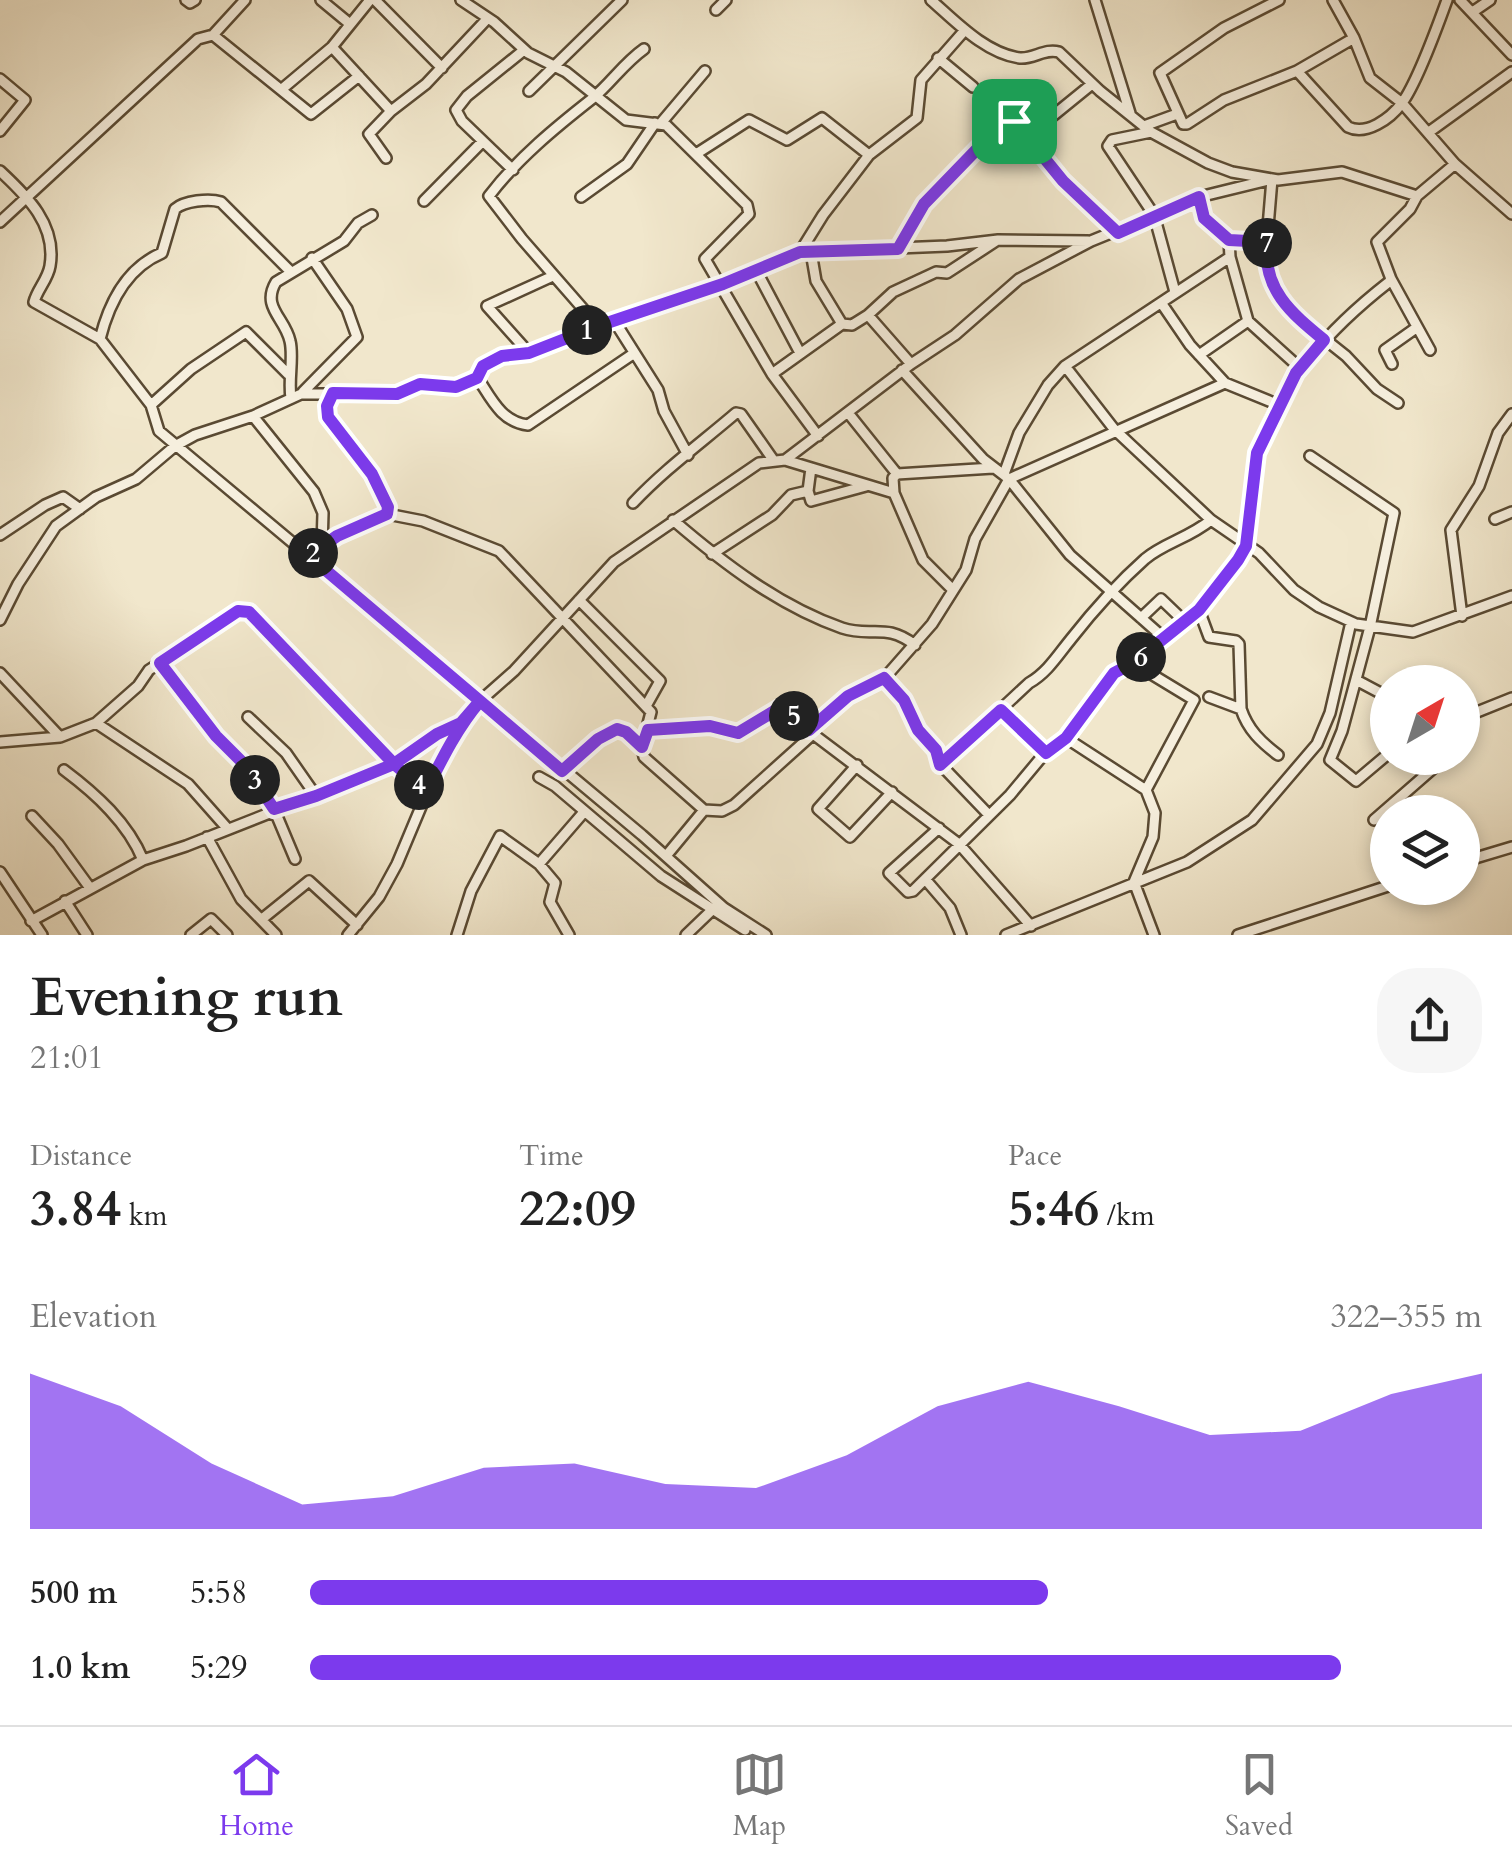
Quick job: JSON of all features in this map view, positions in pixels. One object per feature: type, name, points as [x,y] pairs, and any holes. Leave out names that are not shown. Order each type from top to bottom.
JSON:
[{"type":"street","points":[[186,0],[194,0]]},
{"type":"street","points":[[0,222],[198,40],[213,35],[245,0]]},
{"type":"street","points":[[321,0],[350,24]]},
{"type":"street","points":[[282,89],[332,46],[373,0],[442,68]]},
{"type":"street","points":[[530,91],[622,0]]},
{"type":"street","points":[[716,10],[726,0]]},
{"type":"street","points":[[931,0],[965,30],[1015,57],[1059,52],[1130,116],[1208,163],[1272,179]]},
{"type":"street","points":[[1096,0],[1130,116]]},
{"type":"street","points":[[1279,0],[1224,28],[1160,74],[1177,114],[1187,124],[1224,100],[1297,70],[1354,38]]},
{"type":"street","points":[[1333,0],[1370,78],[1402,103],[1455,164],[1512,214]]},
{"type":"street","points":[[1297,70],[1356,131],[1383,120],[1402,103],[1447,0]]},
{"type":"street","points":[[1460,0],[1512,55]]},
{"type":"street","points":[[1474,12],[1490,0]]},
{"type":"street","points":[[467,2],[524,50],[554,66],[631,123],[658,123],[696,154],[749,209],[747,216],[706,254],[707,262],[772,374],[818,436]]},
{"type":"street","points":[[386,158],[369,134],[426,84],[488,18]]},
{"type":"street","points":[[842,324],[816,281],[806,252],[823,216],[869,155],[918,118],[921,80],[965,30]]},
{"type":"street","points":[[213,35],[311,114],[359,76]]},
{"type":"street","points":[[332,46],[391,111]]},
{"type":"street","points":[[598,326],[489,196],[561,122],[596,96],[626,62],[644,49]]},
{"type":"street","points":[[513,170],[462,121],[457,106],[524,50]]},
{"type":"street","points":[[938,58],[973,87]]},
{"type":"street","points":[[581,197],[627,164],[640,142],[705,71]]},
{"type":"street","points":[[1428,132],[1512,72]]},
{"type":"street","points":[[0,79],[25,100],[0,131]]},
{"type":"street","points":[[1028,136],[1092,84]]},
{"type":"street","points":[[1175,292],[1154,215],[1108,146],[1112,140],[1148,129],[1177,114]]},
{"type":"street","points":[[696,154],[749,120],[788,140],[822,118],[869,155]]},
{"type":"street","points":[[898,249],[924,204],[982,144],[1014,121],[1063,181],[1118,233]]},
{"type":"street","points":[[424,201],[482,142]]},
{"type":"street","points":[[1430,350],[1391,279],[1377,242],[1410,209],[1417,196],[1455,164]]},
{"type":"street","points":[[0,171],[27,196],[45,221],[50,265],[34,302],[100,339],[152,405],[159,431],[724,908],[766,935]]},
{"type":"street","points":[[779,460],[955,336],[1019,279],[1091,241],[1199,197],[1272,179],[1342,172],[1417,196]]},
{"type":"street","points":[[1272,179],[1266,270],[1285,304],[1346,356],[1377,389],[1398,403]]},
{"type":"street","points":[[1199,197],[1204,218],[1229,240],[1267,242]]},
{"type":"street","points":[[100,339],[107,313],[128,278],[147,260],[162,253],[175,209],[180,205],[221,202],[291,272]]},
{"type":"street","points":[[288,374],[292,345],[270,305],[276,282],[347,239],[358,223],[372,214]]},
{"type":"street","points":[[296,396],[397,394],[416,385],[456,387],[477,378],[483,366],[502,356],[529,353],[806,252],[998,240],[1091,241]]},
{"type":"street","points":[[772,374],[842,324],[852,325],[868,316],[893,292],[936,272],[946,274],[998,240]]},
{"type":"street","points":[[1229,240],[1248,320],[1300,368]]},
{"type":"street","points":[[309,556],[387,514],[423,521],[498,550],[646,706],[652,715],[642,747],[644,757],[704,810],[722,811],[734,805],[848,696],[884,678],[932,624],[969,562],[975,539],[1007,477],[1018,432],[1065,366],[1230,257]]},
{"type":"street","points":[[0,620],[46,537],[80,508],[136,480],[195,435],[253,416],[296,396],[357,337],[347,309],[312,258]]},
{"type":"street","points":[[756,270],[800,353]]},
{"type":"street","points":[[529,353],[487,306],[553,276]]},
{"type":"street","points":[[939,828],[889,873],[911,893],[1046,753],[1066,738],[1110,678],[1199,610],[1246,546],[1254,464],[1300,368],[1355,309],[1391,279]]},
{"type":"street","points":[[1162,304],[1225,383],[1279,405]]},
{"type":"street","points":[[868,316],[906,367],[993,468],[1007,477],[1070,555],[1165,639]]},
{"type":"street","points":[[1199,354],[1248,320]]},
{"type":"street","points":[[615,322],[658,390],[664,412],[688,454]]},
{"type":"street","points":[[1392,364],[1385,350],[1416,328]]},
{"type":"street","points":[[152,405],[191,369],[246,332],[288,374],[296,396]]},
{"type":"street","points":[[477,378],[502,414],[517,424],[528,425],[633,354]]},
{"type":"street","points":[[1065,366],[1116,430],[1210,520],[1259,553],[1294,590],[1351,622],[1413,632],[1512,596]]},
{"type":"street","points":[[1007,477],[1225,383]]},
{"type":"street","points":[[333,393],[327,406],[328,417],[372,474],[388,507],[387,514]]},
{"type":"street","points":[[633,503],[665,469],[738,412],[779,460]]},
{"type":"street","points":[[849,414],[897,474]]},
{"type":"street","points":[[1462,616],[1450,534],[1478,486],[1498,433],[1512,414]]},
{"type":"street","points":[[253,416],[314,492],[322,513],[322,546]]},
{"type":"street","points":[[1310,456],[1394,513],[1370,627],[1330,760],[1356,781],[1370,769]]},
{"type":"street","points":[[348,935],[379,898],[461,723],[614,562],[759,463],[779,460],[894,492]]},
{"type":"street","points":[[812,468],[808,499],[815,501],[868,485]]},
{"type":"street","points":[[952,590],[922,560],[892,478],[897,474],[993,468]]},
{"type":"street","points":[[712,554],[772,515],[791,495],[808,492]]},
{"type":"street","points":[[0,536],[63,496],[80,508]]},
{"type":"street","points":[[1495,519],[1512,512]]},
{"type":"street","points":[[673,520],[760,588],[843,628],[893,631],[915,645]]},
{"type":"street","points":[[940,765],[1044,672],[1112,591],[1152,553],[1184,539],[1210,520]]},
{"type":"street","points":[[1141,618],[1162,599],[1185,622]]},
{"type":"street","points":[[580,600],[660,681],[646,706]]},
{"type":"street","points":[[0,742],[60,737],[96,723],[160,663],[243,609],[394,764],[426,791]]},
{"type":"street","points":[[1199,610],[1209,636],[1239,644],[1241,709],[1249,727],[1278,755]]},
{"type":"street","points":[[1006,935],[1187,862],[1252,820],[1317,744],[1326,724],[1351,622]]},
{"type":"street","points":[[160,663],[216,736],[244,764],[274,809],[296,860]]},
{"type":"street","points":[[1133,663],[1194,700],[1146,790]]},
{"type":"street","points":[[0,672],[60,737]]},
{"type":"street","points":[[884,678],[904,700],[918,730],[936,750],[940,765],[989,815]]},
{"type":"street","points":[[1356,680],[1370,687]]},
{"type":"street","points":[[1209,697],[1241,709]]},
{"type":"street","points":[[1480,711],[1512,698]]},
{"type":"street","points":[[648,730],[710,726],[738,733],[781,707],[959,844],[1030,926]]},
{"type":"street","points":[[1001,710],[1046,753]]},
{"type":"street","points":[[248,718],[286,753],[316,796]]},
{"type":"street","points":[[96,723],[188,784],[227,828]]},
{"type":"street","points":[[31,921],[143,860],[394,764],[437,734],[461,723]]},
{"type":"street","points":[[562,771],[598,739],[617,729],[642,747]]},
{"type":"street","points":[[1066,738],[1146,790],[1155,813],[1153,836],[1134,882],[1154,935]]},
{"type":"street","points":[[856,765],[818,809],[850,837],[892,792]]},
{"type":"street","points":[[64,770],[94,792],[136,843],[143,860]]},
{"type":"street","points":[[1403,795],[1426,775]]},
{"type":"street","points":[[539,778],[555,786],[661,876],[754,935]]},
{"type":"street","points":[[666,856],[704,810]]},
{"type":"street","points":[[539,864],[584,812]]},
{"type":"street","points":[[32,816],[90,888]]},
{"type":"street","points":[[456,935],[471,891],[500,836],[539,864],[556,883],[550,902],[569,935]]},
{"type":"street","points":[[208,837],[241,899],[276,935]]},
{"type":"street","points":[[1480,857],[1512,847]]},
{"type":"street","points":[[0,872],[42,935]]},
{"type":"street","points":[[925,879],[950,908],[961,935]]},
{"type":"street","points":[[262,919],[310,881],[357,926]]},
{"type":"street","points":[[1238,935],[1370,892]]},
{"type":"street","points":[[64,902],[87,935]]},
{"type":"street","points":[[686,935],[711,911]]},
{"type":"street","points":[[190,935],[211,919],[226,935]]},
{"type":"route","points":[[1014,121],[982,144],[924,204],[898,249],[800,252],[723,284],[529,353],[502,356],[483,366],[477,378],[456,387],[420,384],[397,394],[333,393],[326,410],[328,417],[372,474],[388,507],[387,514],[337,536],[309,556],[480,701],[461,723],[437,734],[394,764],[274,809],[244,764],[216,736],[160,663],[243,609],[394,764],[426,791],[461,723],[476,704],[480,701],[562,771],[598,739],[617,729],[642,747],[648,730],[710,726],[738,733],[781,707],[809,730],[848,696],[884,678],[907,704],[918,730],[936,750],[940,765],[1001,710],[1046,753],[1066,738],[1114,673],[1133,663],[1199,610],[1238,560],[1246,546],[1257,453],[1296,373],[1324,340],[1285,304],[1266,270],[1267,242],[1229,240],[1204,218],[1199,197],[1118,233],[1063,181],[1014,121]]}]
